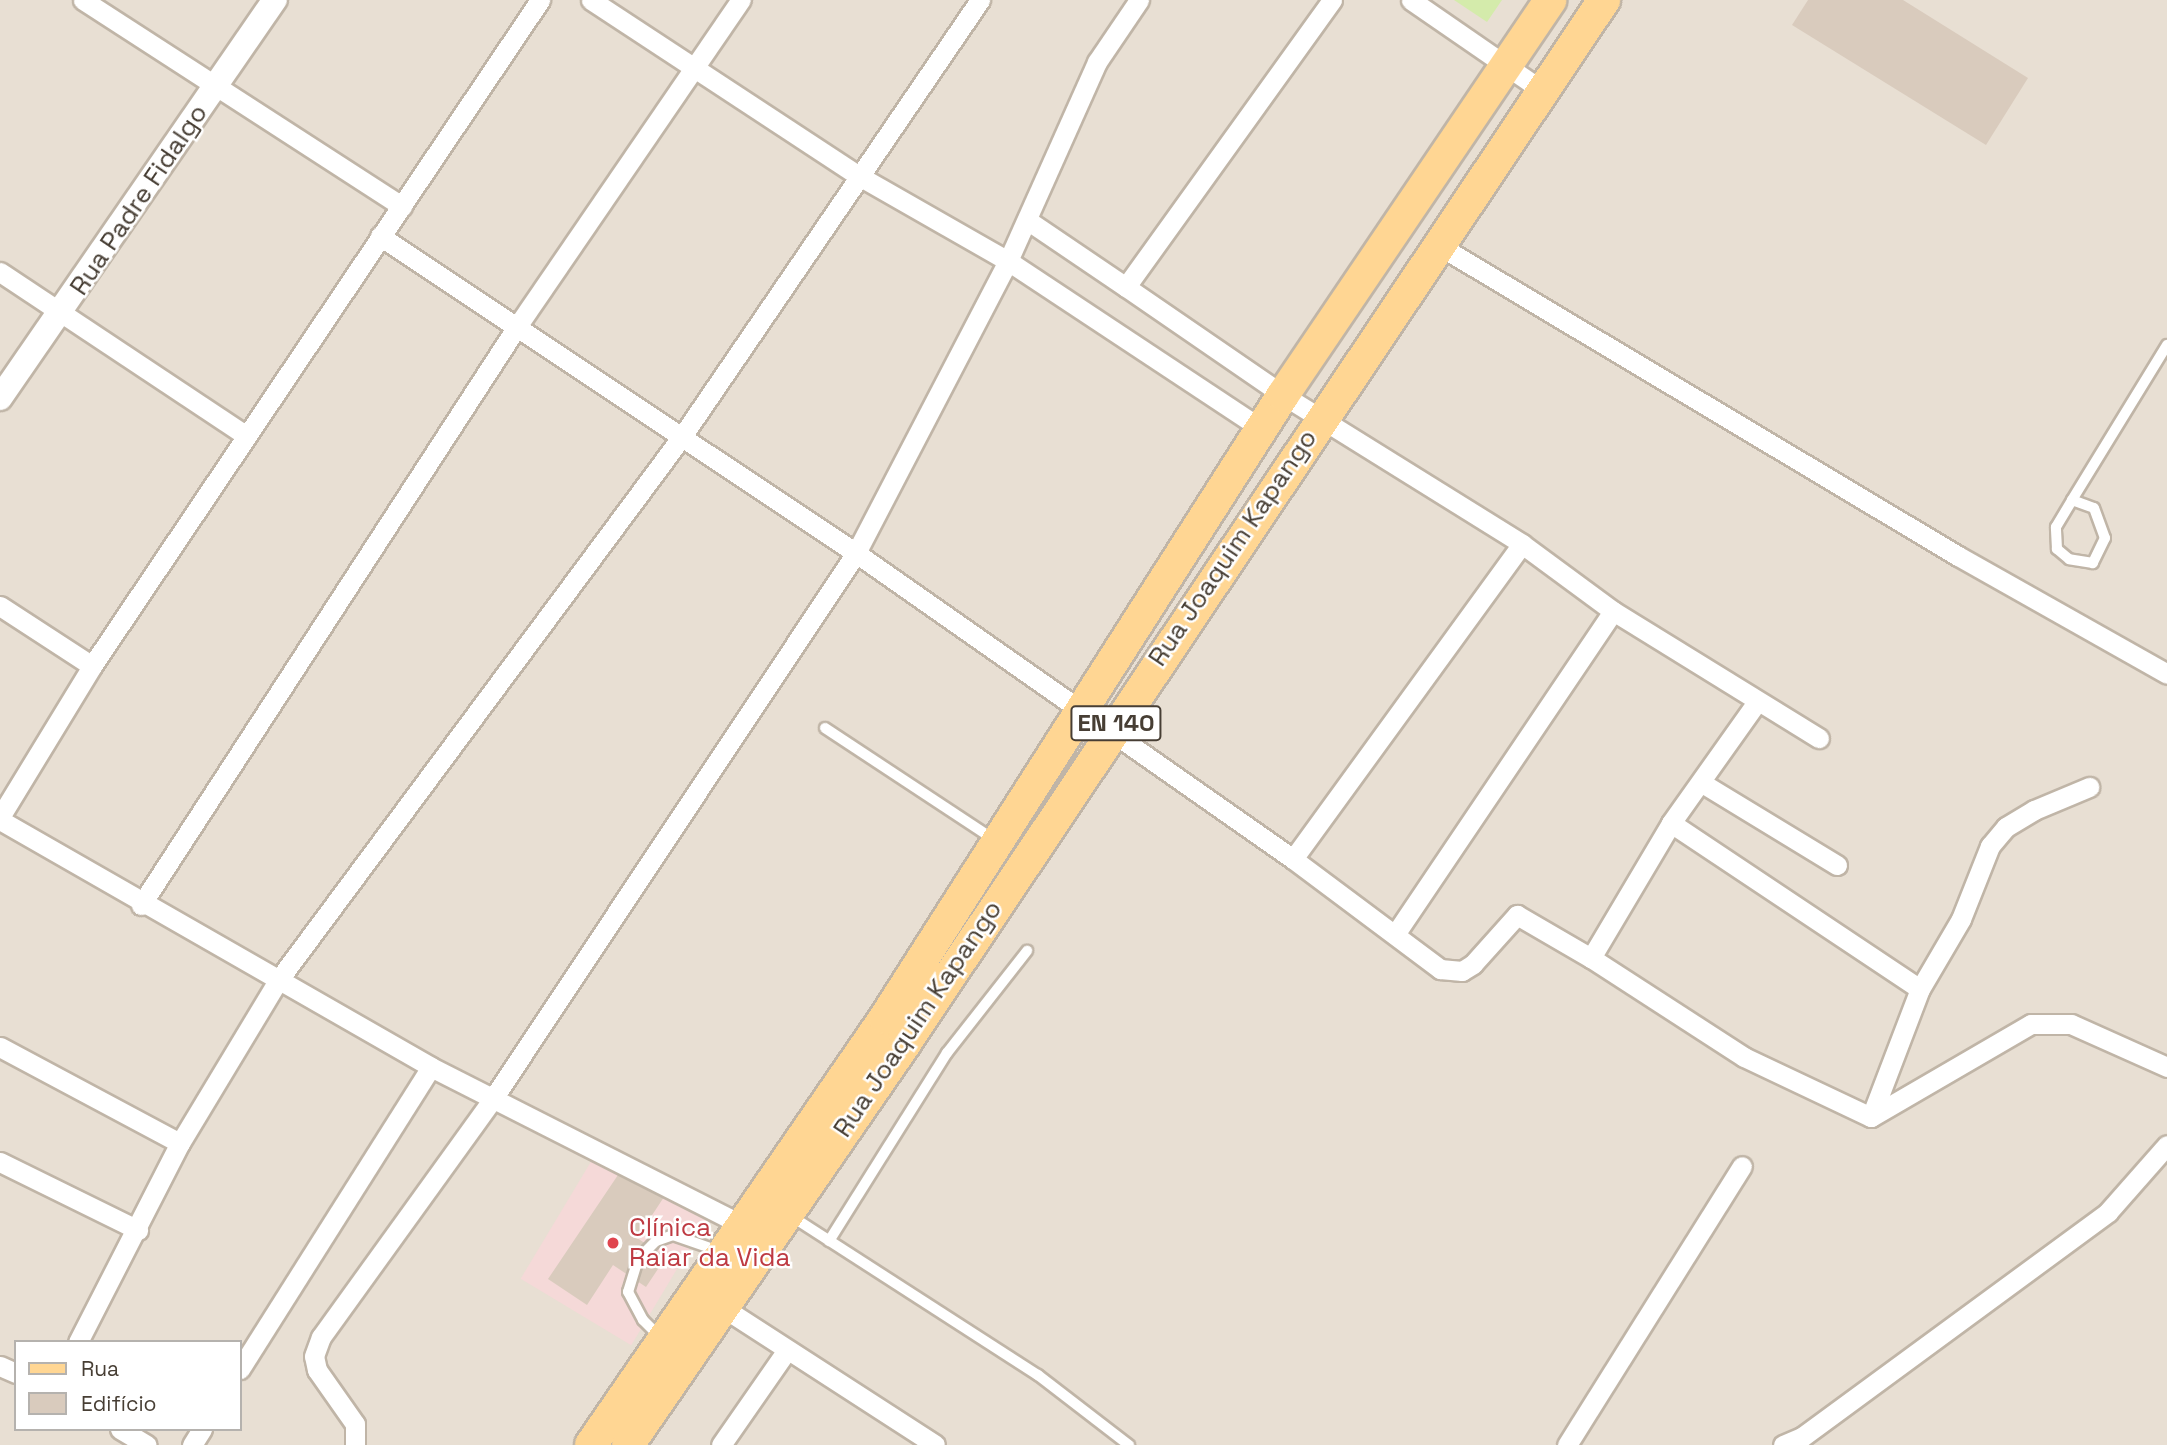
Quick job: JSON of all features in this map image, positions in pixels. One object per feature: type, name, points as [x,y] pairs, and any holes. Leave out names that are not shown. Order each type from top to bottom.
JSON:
[{"type":"main road","name":"Rua Joaquim Kapango","points":[[592,1445],[885,1018],[996,840],[1263,430],[1283,395],[1550,0]]},
{"type":"main road","name":"Rua Joaquim Kapango","points":[[628,1445],[719,1305],[905,1043],[1320,419],[1438,245],[1546,93],[1604,0]]},
{"type":"street","points":[[83,0],[217,84],[402,206]]},
{"type":"street","name":"Rua Padre Fidalgo","points":[[0,398],[63,313],[275,0]]},
{"type":"street","points":[[540,0],[92,666],[0,818],[141,905],[431,1068],[742,1225]]},
{"type":"street","points":[[591,0],[859,176],[1008,261],[1263,430]]},
{"type":"street","points":[[141,905],[516,328],[697,69],[741,0]]},
{"type":"street","points":[[79,1340],[138,1230],[180,1143],[277,982],[683,435],[980,0]]},
{"type":"street","points":[[355,1445],[355,1424],[317,1370],[317,1347],[492,1100],[856,552],[1008,261],[1097,62],[1139,0]]},
{"type":"street","points":[[1126,287],[1332,0]]},
{"type":"street","points":[[1411,0],[1546,93]]},
{"type":"street","points":[[1027,220],[1283,395],[1522,544],[1613,611],[1819,738]]},
{"type":"street","points":[[380,236],[856,552],[1293,859],[1440,969],[1462,971],[1517,915],[1591,958],[1744,1057],[1871,1117]]},
{"type":"street","points":[[1438,245],[1958,556],[2167,674]]},
{"type":"street","points":[[0,272],[247,436]]},
{"type":"street","points":[[1293,859],[1522,544]]},
{"type":"street","points":[[0,606],[92,666]]},
{"type":"street","points":[[1395,933],[1613,611]]},
{"type":"street","points":[[1591,958],[1671,823],[1757,702]]},
{"type":"street","points":[[1702,783],[1837,865]]},
{"type":"street","points":[[1871,1117],[1920,989],[1961,919],[1990,846],[2006,827],[2034,810],[2089,787]]},
{"type":"street","points":[[1671,823],[1920,989]]},
{"type":"street","points":[[1871,1117],[2031,1024],[2071,1024],[2167,1067]]},
{"type":"street","points":[[0,1047],[180,1143]]},
{"type":"street","points":[[242,1367],[431,1068]]},
{"type":"street","points":[[1783,1445],[1801,1441],[2108,1212],[2167,1145]]},
{"type":"street","points":[[0,1162],[138,1230]]},
{"type":"street","points":[[1567,1445],[1742,1166]]},
{"type":"street","points":[[719,1305],[935,1445]]},
{"type":"street","points":[[721,1445],[787,1350]]},
{"type":"street","points":[[123,1431],[147,1445]]},
{"type":"lane","points":[[2072,500],[2094,508],[2105,538],[2093,563],[2069,559],[2057,550],[2056,527],[2072,500],[2167,345]]},
{"type":"lane","points":[[825,728],[996,840]]},
{"type":"lane","points":[[829,1241],[947,1053],[1027,951]]},
{"type":"lane","points":[[784,1212],[1038,1375],[1129,1445]]},
{"type":"lane","points":[[663,1339],[643,1320],[628,1293],[638,1259],[656,1241],[673,1235],[702,1241],[722,1253]]},
{"type":"shaded area","points":[[0,0],[2167,0],[2167,1445],[0,1445]]},
{"type":"shaded area","name":"Clínica Raiar da Vida","points":[[601,1145],[712,1211],[631,1345],[521,1279]]},
{"type":"green space","points":[[1454,0],[1502,0],[1487,22]]},
{"type":"building","points":[[1808,0],[1903,0],[2028,78],[1986,145],[1792,25]]},
{"type":"building","points":[[622,1169],[664,1197],[637,1238],[666,1257],[646,1287],[613,1265],[587,1305],[548,1279]]},
{"type":"place","name":"Clínica Raiar da Vida","points":[[613,1243]]}]
